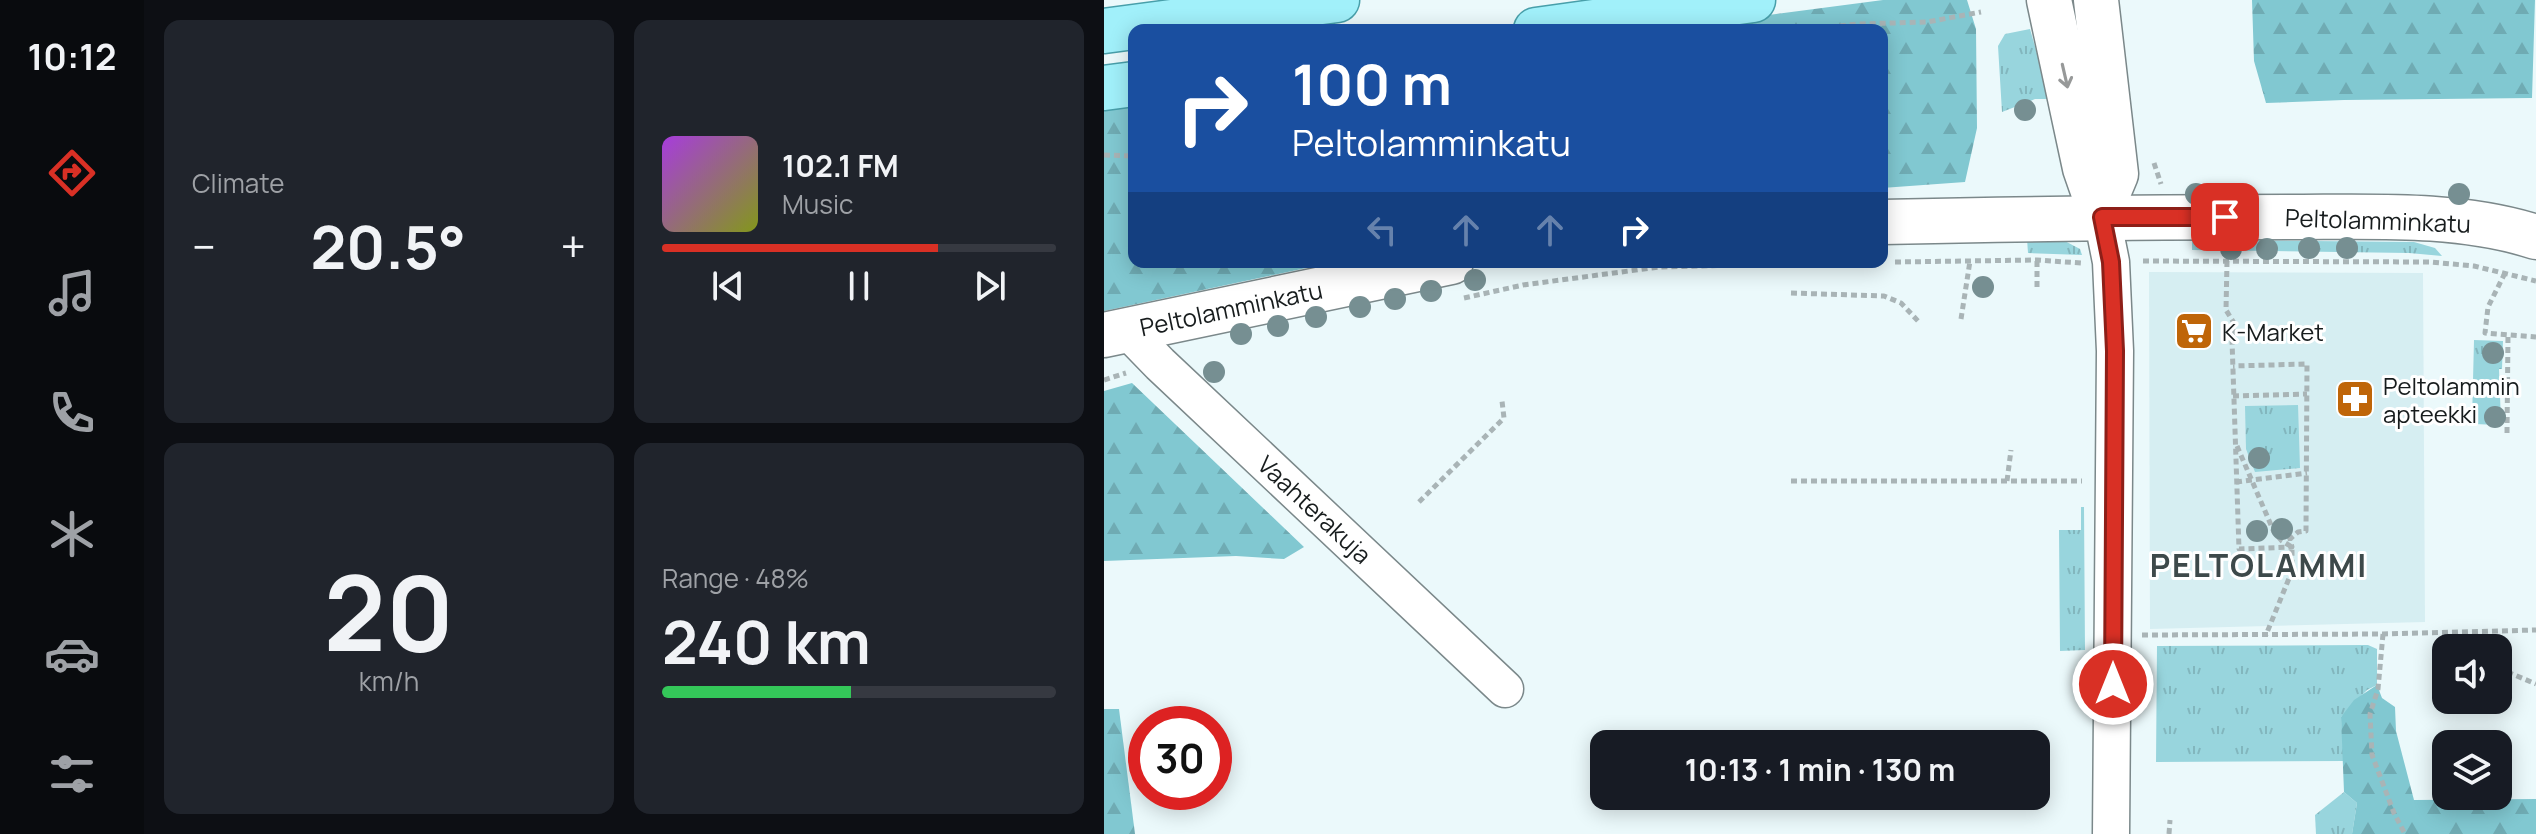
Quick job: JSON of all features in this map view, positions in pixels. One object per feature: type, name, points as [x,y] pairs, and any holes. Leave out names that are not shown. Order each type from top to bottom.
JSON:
[{"type":"main road","points":[[1157,24],[1337,0]]},
{"type":"main road","points":[[1579,24],[1753,0]]},
{"type":"main road","points":[[1104,31],[1128,28]]},
{"type":"main road","points":[[1104,88],[1128,85]]},
{"type":"street","points":[[2049,0],[2085,168],[2101,214],[2111,262],[2115,351],[2111,834]]},
{"type":"street","points":[[2096,0],[2116,174],[2101,214]]},
{"type":"street","name":"Peltolamminkatu","points":[[1888,222],[2101,214],[2351,217],[2471,222],[2504,227],[2536,237]]},
{"type":"street","name":"Peltolamminkatu","points":[[1115,332],[1456,280]]},
{"type":"street","name":"Vaahterakuja","points":[[1115,332],[1160,364],[1505,689]]},
{"type":"path","points":[[1858,24],[1927,22],[1981,12]]},
{"type":"path","points":[[1104,155],[1128,156]]},
{"type":"path","points":[[2037,260],[2037,288]]},
{"type":"path","points":[[1961,319],[1970,261]]},
{"type":"path","points":[[2227,261],[2226,310],[2234,323],[2233,396],[2239,549],[2292,547]]},
{"type":"path","points":[[1888,262],[2430,262],[2474,266],[2536,281]]},
{"type":"path","points":[[1456,280],[1523,285],[1651,268]]},
{"type":"path","points":[[2505,273],[2488,307],[2485,333],[2536,337]]},
{"type":"path","points":[[1791,293],[1884,296],[1901,303],[1918,321]]},
{"type":"path","points":[[2507,433],[2508,335]]},
{"type":"path","points":[[1104,380],[1160,364]]},
{"type":"path","points":[[2233,366],[2307,364],[2306,531],[2290,539],[2292,571],[2266,635]]},
{"type":"path","points":[[2233,396],[2307,394]]},
{"type":"path","points":[[1419,502],[1504,418],[1502,401]]},
{"type":"path","points":[[2235,441],[2274,532],[2292,547]]},
{"type":"path","points":[[2007,481],[2011,450]]},
{"type":"path","points":[[2236,482],[2307,473]]},
{"type":"path","points":[[1791,481],[2090,481]]},
{"type":"path","points":[[2113,635],[2536,630]]},
{"type":"path","points":[[2383,634],[2378,689],[2370,714],[2372,755],[2405,834]]},
{"type":"path","points":[[2512,674],[2536,684]]},
{"type":"path","points":[[2169,834],[2170,820]]},
{"type":"shaded area","points":[[2149,272],[2423,273],[2425,622],[2150,629]]},
{"type":"green space","points":[[1883,0],[1967,0],[1976,29],[1977,128],[1965,182],[1888,188],[1888,24],[1701,24]]},
{"type":"green space","points":[[2252,0],[2535,0],[2532,98],[2266,103],[2254,61]]},
{"type":"green space","points":[[2030,29],[2050,99],[2035,99],[2002,112],[1998,46],[2005,34]]},
{"type":"green space","points":[[1128,103],[1128,268],[1306,268],[1104,311],[1104,106]]},
{"type":"green space","points":[[2027,239],[2061,239],[2080,249],[2082,255],[2028,253]]},
{"type":"green space","points":[[2192,240],[2414,242],[2435,248],[2442,256],[2192,250]]},
{"type":"green space","points":[[2474,340],[2503,341],[2502,369],[2499,369],[2501,422],[2497,425],[2475,424],[2472,421]]},
{"type":"green space","points":[[1132,383],[1304,547],[1284,559],[1236,556],[1104,561],[1104,391]]},
{"type":"green space","points":[[2298,405],[2300,468],[2255,472],[2246,449],[2245,406]]},
{"type":"green space","points":[[2081,507],[2084,507],[2085,650],[2060,651],[2059,530],[2081,530]]},
{"type":"green space","points":[[2368,645],[2377,649],[2377,685],[2367,690],[2341,717],[2344,761],[2156,762],[2157,646]]},
{"type":"green space","points":[[2377,685],[2382,698],[2395,707],[2396,731],[2414,800],[2432,800],[2432,810],[2512,810],[2512,799],[2536,799],[2536,834],[2352,834],[2357,803],[2344,792],[2341,717],[2354,700]]},
{"type":"green space","points":[[1104,709],[1119,709],[1128,779],[1128,810],[1132,810],[1135,834],[1104,834]]},
{"type":"green space","points":[[2344,792],[2357,803],[2352,834],[2316,834],[2315,815]]},
{"type":"place","name":"K-Market","points":[[2194,331]]},
{"type":"place","name":"Peltolammin apteekki","points":[[2355,399]]},
{"type":"district","name":"PELTOLAMMI","points":[[2259,565]]},
{"type":"route","points":[[2113,684],[2115,351],[2111,262],[2102,217],[2225,217]]}]
